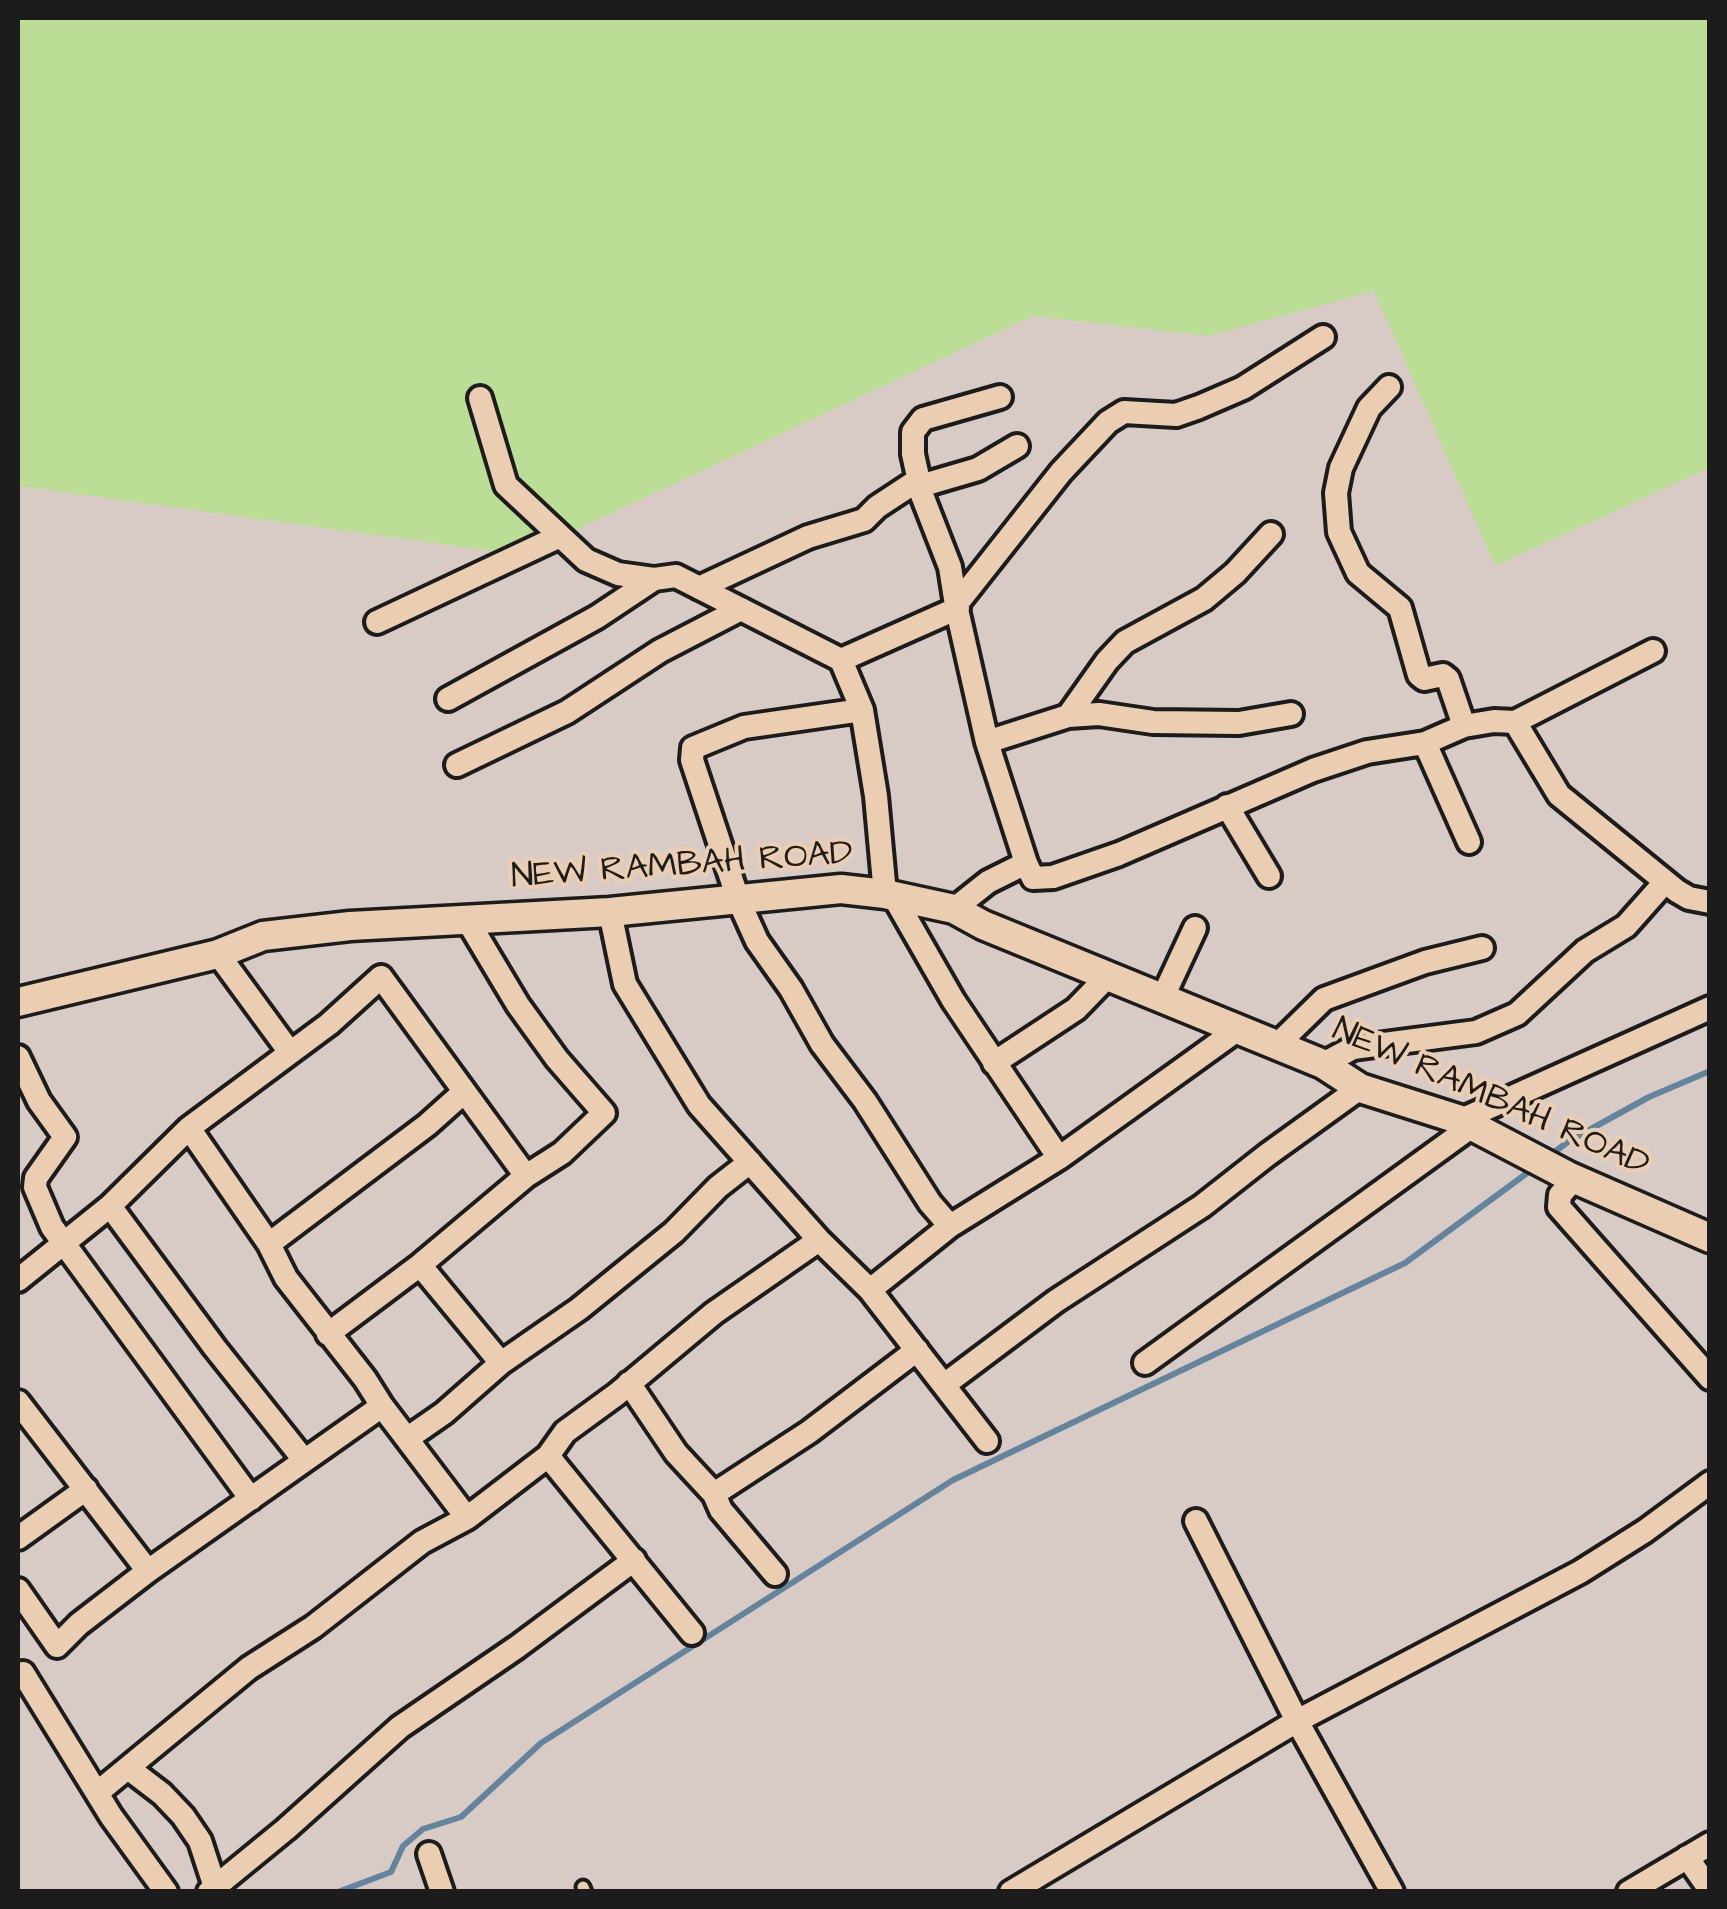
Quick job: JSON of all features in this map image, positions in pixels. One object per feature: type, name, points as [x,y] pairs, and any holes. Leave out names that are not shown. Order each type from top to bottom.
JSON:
[{"type":"street","points":[[840,660],[957,606],[1061,472],[1108,422],[1124,412],[1176,415],[1200,407],[1243,388],[1323,337]]},
{"type":"street","points":[[1389,387],[1369,408],[1340,468],[1336,493],[1338,532],[1358,573],[1400,608],[1419,675],[1424,679],[1448,679],[1464,726]]},
{"type":"street","points":[[1000,397],[918,422],[913,432],[913,454],[919,483],[950,567],[965,654],[1001,795],[1034,878],[1053,877],[1119,854],[1312,770],[1367,752],[1424,743],[1464,726],[1515,722],[1653,651]]},
{"type":"street","points":[[480,398],[506,485],[558,537],[599,568],[654,579],[676,576],[840,660],[862,710],[889,896],[994,1063],[1060,1158]]},
{"type":"street","points":[[700,588],[808,537],[864,520],[877,507],[919,483],[978,469],[1017,446]]},
{"type":"street","points":[[1068,716],[1125,642],[1204,598],[1271,534]]},
{"type":"street","points":[[377,622],[558,537]]},
{"type":"street","points":[[448,699],[597,617],[654,579]]},
{"type":"street","points":[[457,765],[567,712],[660,652],[741,608]]},
{"type":"street","points":[[862,710],[744,727],[693,748],[692,760],[738,899],[757,941],[822,1044],[865,1101],[930,1203],[950,1226]]},
{"type":"street","points":[[987,742],[1068,716],[1099,714],[1152,722],[1239,723],[1291,714]]},
{"type":"street","points":[[1515,722],[1559,795],[1665,882],[1689,898],[1710,902]]},
{"type":"street","points":[[1424,743],[1469,842]]},
{"type":"street","points":[[1227,806],[1269,876]]},
{"type":"street","points":[[954,908],[988,882],[1026,863]]},
{"type":"street","points":[[1323,1064],[1353,1048],[1476,1032],[1517,1014],[1585,951],[1626,926],[1665,882]]},
{"type":"street","name":"NEW RAMBAH ROAD","points":[[18,1002],[218,954],[263,936],[350,926],[610,912],[841,889],[954,908],[983,925],[1323,1064],[1360,1088],[1475,1128],[1571,1177],[1710,1238]]},
{"type":"street","points":[[610,912],[624,984],[699,1105],[819,1240],[870,1290],[987,1440]]},
{"type":"street","points":[[328,1334],[420,1265],[526,1176],[562,1153],[604,1114],[518,1005],[466,918]]},
{"type":"street","points":[[1162,999],[1195,928]]},
{"type":"street","points":[[1276,1046],[1324,999],[1426,962],[1482,948]]},
{"type":"street","points":[[218,954],[289,1051]]},
{"type":"street","points":[[994,1063],[1076,1009],[1108,976]]},
{"type":"street","points":[[18,1280],[110,1206],[189,1128],[329,1024],[381,977],[526,1176]]},
{"type":"street","points":[[1144,1364],[1475,1128],[1710,1008]]},
{"type":"street","points":[[870,1290],[950,1226],[1060,1158],[1238,1030]]},
{"type":"street","points":[[18,1057],[39,1102],[65,1137],[43,1166],[35,1187],[52,1227],[251,1498]]},
{"type":"street","points":[[944,1385],[1056,1301],[1202,1206],[1266,1154],[1360,1088]]},
{"type":"street","points":[[269,1244],[427,1126],[464,1092]]},
{"type":"street","points":[[189,1128],[269,1244],[286,1278],[467,1518]]},
{"type":"street","points":[[408,1438],[502,1363],[579,1309],[674,1232],[718,1187],[750,1162]]},
{"type":"street","points":[[1571,1177],[1560,1196],[1559,1207],[1710,1378]]},
{"type":"street","points":[[110,1206],[304,1460]]},
{"type":"street","points":[[98,1793],[249,1668],[313,1626],[422,1542],[467,1518],[548,1456],[565,1432],[714,1313],[819,1240]]},
{"type":"street","points":[[420,1265],[502,1363]]},
{"type":"street","points":[[714,1494],[809,1432],[916,1350]]},
{"type":"street","points":[[630,1383],[676,1453],[714,1494],[722,1510],[775,1574]]},
{"type":"street","points":[[18,1402],[148,1571]]},
{"type":"street","points":[[166,1892],[20,1675],[148,1571],[382,1406]]},
{"type":"street","points":[[548,1456],[692,1632]]},
{"type":"street","points":[[1011,1892],[1296,1722],[1580,1572],[1710,1483]]},
{"type":"street","points":[[18,1538],[86,1490]]},
{"type":"street","points":[[1196,1521],[1296,1722],[1392,1892]]},
{"type":"street","points":[[128,1768],[184,1816],[200,1841],[212,1889],[400,1727],[516,1648],[634,1560]]},
{"type":"street","points":[[18,1590],[56,1646]]},
{"type":"street","points":[[1629,1892],[1710,1844]]},
{"type":"street","points":[[429,1854],[442,1892]]},
{"type":"street","points":[[1687,1857],[1710,1890]]},
{"type":"green space","points":[[18,18],[1709,18],[1709,468],[1495,566],[1374,291],[1209,336],[1033,316],[522,555],[18,486]]},
{"type":"waterway","points":[[1548,1157],[1569,1141],[1649,1097],[1710,1071]]},
{"type":"waterway","points":[[338,1892],[391,1872],[403,1846],[423,1829],[461,1817],[541,1743],[953,1480],[1405,1263],[1534,1168]]}]
